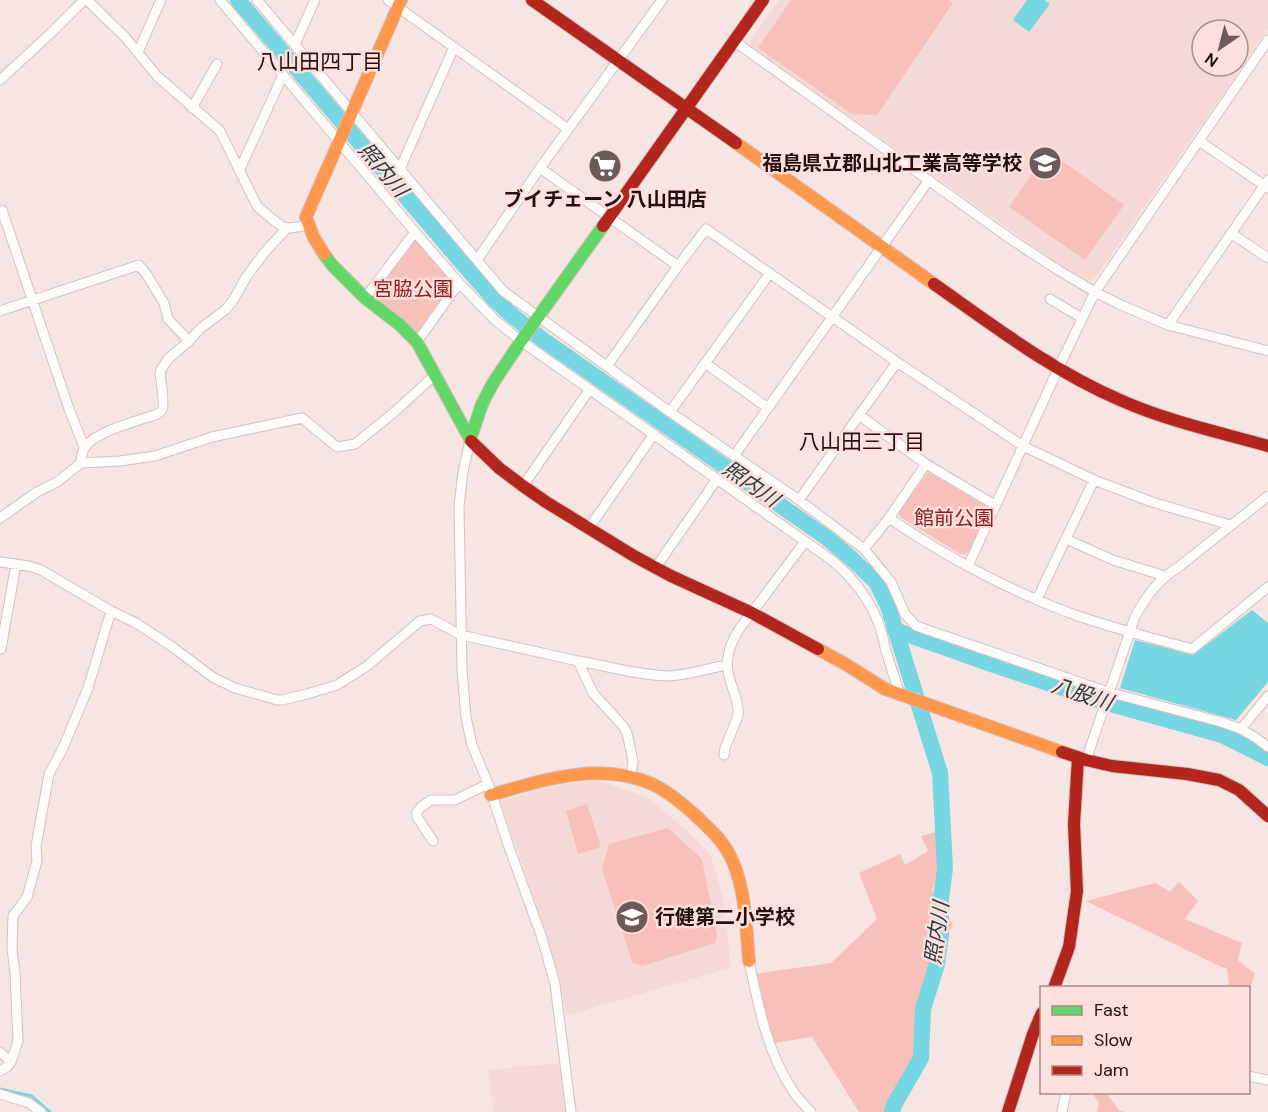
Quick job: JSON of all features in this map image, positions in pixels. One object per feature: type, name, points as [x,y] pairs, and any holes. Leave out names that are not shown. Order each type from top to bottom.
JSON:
[{"type":"street","points":[[0,80],[85,0],[138,52],[157,76],[218,129],[257,206],[287,228],[308,225]]},
{"type":"street","points":[[138,52],[161,0]]},
{"type":"street","points":[[220,0],[459,283],[495,320],[521,341],[843,569],[869,603],[881,631],[900,695]]},
{"type":"street","points":[[257,0],[503,291],[670,412],[800,500],[864,549],[891,582],[905,614],[916,626],[1108,692],[1221,722],[1241,729],[1268,747]]},
{"type":"street","points":[[295,44],[315,0]]},
{"type":"street","points":[[532,0],[881,247],[1059,369],[1119,400],[1172,420],[1268,446]]},
{"type":"street","points":[[477,260],[540,168],[663,0]]},
{"type":"street","points":[[571,1112],[555,984],[542,938],[468,731],[461,634],[459,506],[463,472],[470,440],[493,383],[763,0]]},
{"type":"street","points":[[568,129],[396,2],[340,142],[306,217],[320,249],[332,265],[365,298],[400,325],[417,342],[470,440],[499,468],[523,486],[588,528],[656,567],[752,613],[900,695],[1082,759],[1112,766],[1219,780],[1239,790],[1268,816]]},
{"type":"street","points":[[968,566],[1095,292],[1268,40]]},
{"type":"street","points":[[734,41],[1012,240],[1095,292],[1168,325],[1268,351]]},
{"type":"street","points":[[400,169],[454,47]]},
{"type":"street","points":[[192,108],[217,64]]},
{"type":"street","points":[[240,169],[283,75]]},
{"type":"street","points":[[1168,325],[1267,184],[1198,141]]},
{"type":"street","points":[[540,168],[678,266]]},
{"type":"street","points":[[734,456],[929,180]]},
{"type":"street","points":[[2,210],[84,447]]},
{"type":"street","points":[[81,464],[84,447],[97,436],[156,415],[161,411],[163,405],[161,370],[168,359],[201,327],[225,310],[264,253],[287,228]]},
{"type":"street","points":[[607,366],[706,229],[897,362],[1023,446],[1094,480],[1152,502],[1230,525]]},
{"type":"street","points":[[365,298],[415,231]]},
{"type":"street","points":[[1232,234],[1268,258]]},
{"type":"street","points":[[0,311],[139,265],[164,303],[168,319],[189,341]]},
{"type":"street","points":[[670,412],[770,273]]},
{"type":"street","points":[[417,342],[459,283]]},
{"type":"street","points":[[1050,299],[1082,318]]},
{"type":"street","points":[[800,500],[897,362]]},
{"type":"street","points":[[705,363],[768,408]]},
{"type":"street","points":[[0,518],[81,464],[155,456],[212,437],[302,418],[337,447],[355,444],[435,375]]},
{"type":"street","points":[[523,486],[590,389]]},
{"type":"street","points":[[859,415],[926,464],[995,505]]},
{"type":"street","points":[[588,528],[654,434]]},
{"type":"street","points":[[864,549],[889,518],[926,464]]},
{"type":"street","points":[[656,567],[717,479]]},
{"type":"street","points":[[1037,599],[1094,480]]},
{"type":"street","points":[[1054,986],[1069,947],[1077,891],[1074,824],[1082,759],[1135,617],[1143,601],[1165,576],[1268,496]]},
{"type":"street","points":[[889,518],[968,566],[1037,599],[1080,616],[1192,649],[1268,587]]},
{"type":"street","points":[[1066,539],[1113,560],[1165,576]]},
{"type":"street","points":[[724,756],[738,716],[739,704],[728,676],[727,665],[734,638],[805,542]]},
{"type":"street","points":[[0,562],[35,567],[136,623],[198,667],[225,683],[277,700],[337,685],[367,666],[420,621],[431,619],[461,634],[578,662],[641,673],[667,676],[685,675],[727,665]]},
{"type":"street","points":[[1,649],[16,564]]},
{"type":"street","points":[[0,1071],[8,1067],[11,1062],[18,1041],[12,948],[13,916],[27,897],[37,861],[36,846],[49,774],[63,748],[88,688],[111,611]]},
{"type":"street","points":[[578,662],[592,693],[627,733],[633,761],[631,776]]},
{"type":"street","points":[[1241,729],[1268,697]]},
{"type":"street","points":[[433,841],[417,818],[417,812],[431,800],[455,800],[490,789],[594,772],[631,776],[650,783],[672,796],[725,845],[736,870],[743,902],[749,960],[762,1018],[788,1085],[810,1112]]},
{"type":"street","points":[[1008,1112],[1040,1016]]},
{"type":"street","points":[[0,1052],[11,1062]]},
{"type":"street","points":[[1250,1076],[1268,1080]]},
{"type":"street","points":[[0,1094],[29,1103],[40,1111]]},
{"type":"street","points":[[1062,1112],[1066,1094]]},
{"type":"shaded area","name":"福島県立郡山北工業高等学校","points":[[779,0],[1268,0],[1268,29],[1250,55],[1250,18],[1190,18],[1190,78],[1234,78],[1090,282],[1053,260],[751,47],[751,40]]},
{"type":"shaded area","name":"行健第二小学校","points":[[590,781],[604,782],[650,799],[710,853],[722,895],[730,968],[567,1015],[560,981],[518,851],[499,801],[560,785]]},
{"type":"shaded area","points":[[561,1063],[566,1112],[494,1112],[488,1070]]},
{"type":"green space","points":[[791,0],[948,0],[953,3],[877,115],[852,114],[758,48]]},
{"type":"green space","points":[[1048,151],[1124,205],[1085,260],[1009,207]]},
{"type":"green space","name":"宮脇公園","points":[[416,240],[451,280],[451,285],[416,333],[373,298],[374,293],[412,241]]},
{"type":"green space","name":"館前公園","points":[[925,473],[930,473],[989,510],[967,554],[960,554],[900,517],[898,511]]},
{"type":"green space","points":[[587,804],[601,847],[578,854],[566,811]]},
{"type":"green space","points":[[668,828],[702,859],[717,935],[715,943],[642,966],[632,962],[602,869],[609,844]]},
{"type":"green space","points":[[936,832],[942,866],[932,890],[953,925],[935,956],[921,1006],[915,1013],[917,1059],[895,1112],[859,1112],[812,1037],[774,1043],[754,974],[831,963],[877,919],[859,873],[900,854],[905,865],[928,851],[921,836]]},
{"type":"green space","points":[[1179,882],[1198,901],[1185,919],[1242,943],[1238,960],[1255,974],[1250,987],[1229,986],[1227,969],[1086,901],[1155,883],[1170,892]]},
{"type":"green space","points":[[1093,1094],[1107,1094],[1120,1111],[1126,1112],[1097,1112],[1099,1103]]},
{"type":"water","points":[[1027,0],[1044,0],[1050,4],[1029,32],[1013,20]]},
{"type":"water","points":[[1252,610],[1268,623],[1268,682],[1236,720],[1120,688],[1135,640],[1193,655]]},
{"type":"waterway","name":"照内川","points":[[238,0],[494,299],[542,339],[827,538],[876,582],[888,606],[940,773],[945,868],[941,899],[941,935],[937,964],[923,1009],[921,1058],[892,1112]]},
{"type":"waterway","name":"八股川","points":[[895,630],[1107,703],[1222,735],[1268,758]]},
{"type":"waterway","points":[[0,1089],[32,1096],[50,1112]]},
{"type":"traffic: fast","points":[[470,440],[482,404],[493,383],[603,226]]},
{"type":"traffic: fast","points":[[324,254],[365,298],[400,325],[417,342],[471,441]]},
{"type":"traffic: slow","points":[[324,254],[313,236],[306,217],[401,0]]},
{"type":"traffic: slow","points":[[736,143],[934,284]]},
{"type":"traffic: slow","points":[[818,649],[885,689],[1062,752]]},
{"type":"traffic: slow","points":[[491,795],[551,779],[591,773],[632,777],[663,790],[704,824],[721,841],[730,855],[743,898],[749,961]]},
{"type":"traffic: jam","points":[[532,0],[736,143]]},
{"type":"traffic: jam","points":[[603,226],[763,0]]},
{"type":"traffic: jam","points":[[934,284],[1047,362],[1095,388],[1156,414],[1268,446]]},
{"type":"traffic: jam","points":[[471,441],[499,468],[523,486],[634,556],[671,576],[752,613],[818,649]]},
{"type":"traffic: jam","points":[[1062,752],[1112,766],[1219,780],[1239,790],[1268,816]]},
{"type":"traffic: jam","points":[[1055,986],[1069,947],[1077,891],[1074,824],[1078,758]]},
{"type":"traffic: jam","points":[[1008,1112],[1040,1018]]},
{"type":"place","name":"福島県立郡山北工業高等学校","points":[[1045,163]]},
{"type":"place","name":"ブイチェーン 八山田店","points":[[605,166]]},
{"type":"place","name":"行健第二小学校","points":[[632,917]]},
{"type":"district","name":"八山田四丁目","points":[[320,62]]},
{"type":"district","name":"八山田三丁目","points":[[862,442]]}]
